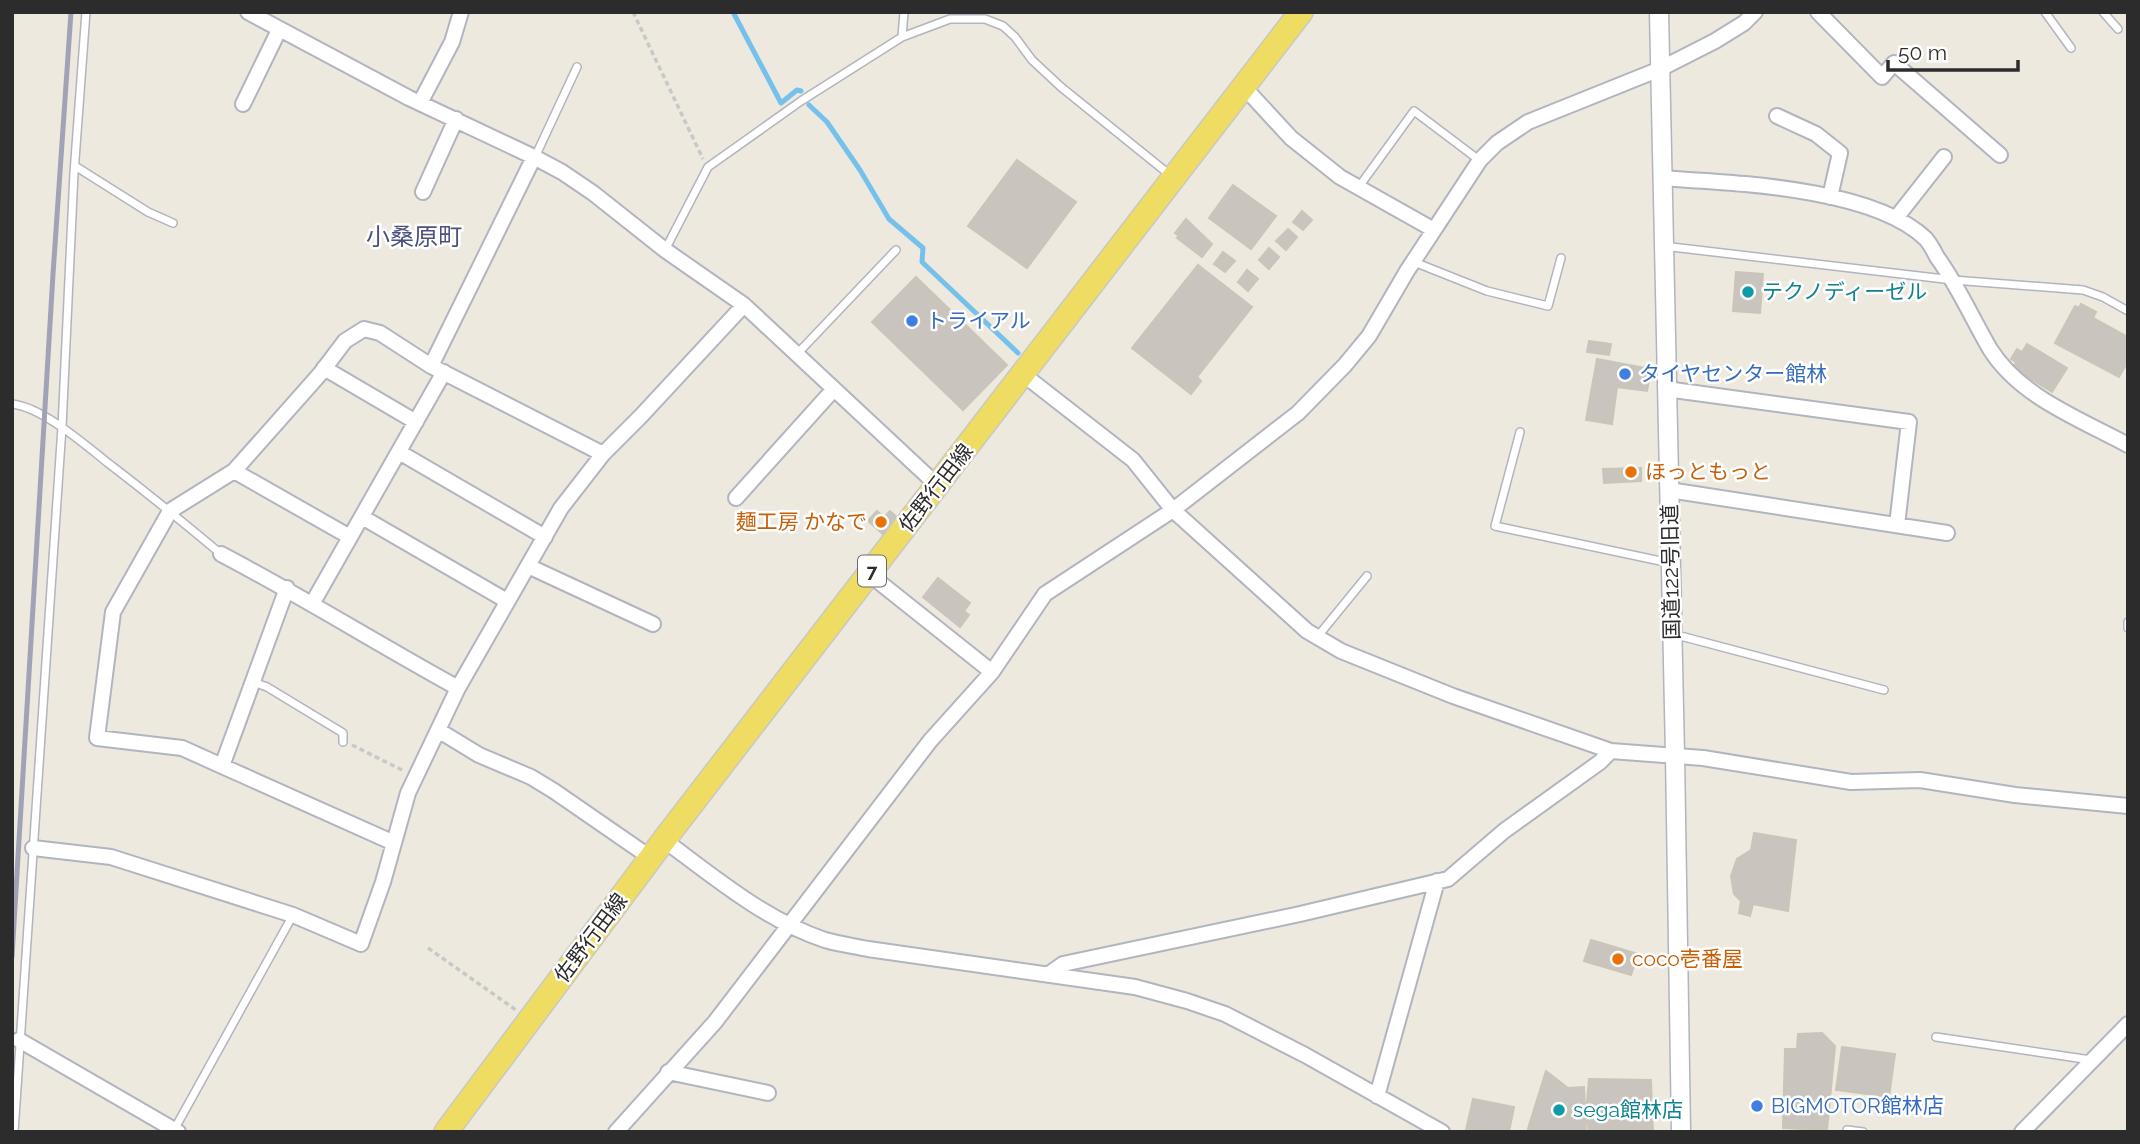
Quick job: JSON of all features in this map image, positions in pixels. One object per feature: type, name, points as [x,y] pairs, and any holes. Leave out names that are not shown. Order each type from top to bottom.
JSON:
[{"type":"main road","name":"佐野行田線","points":[[446,1132],[657,849],[1301,12]]},
{"type":"street","points":[[248,12],[420,103],[534,157],[593,193],[665,250],[744,305],[937,485]]},
{"type":"street","points":[[420,103],[452,41],[460,12]]},
{"type":"street","name":"国道122号旧道","points":[[1659,12],[1681,1132]]},
{"type":"street","points":[[616,1132],[715,1022],[930,741],[992,672],[1045,594],[1173,510],[1298,413],[1369,336],[1413,262],[1480,160],[1497,143],[1528,122],[1660,69],[1715,41],[1744,23],[1755,12]]},
{"type":"street","points":[[1818,12],[1882,77],[1894,63],[2000,155]]},
{"type":"street","points":[[243,104],[279,30]]},
{"type":"street","points":[[1243,86],[1291,138],[1357,188],[1434,230]]},
{"type":"street","points":[[1777,116],[1816,134],[1840,153],[1830,197]]},
{"type":"street","points":[[422,192],[456,119]]},
{"type":"street","points":[[312,604],[416,422],[534,157]]},
{"type":"street","points":[[1896,218],[1944,157]]},
{"type":"street","points":[[1661,178],[1764,185],[1830,197],[1872,208],[1896,218],[1926,240],[1953,279],[1991,351],[2015,380],[2048,402],[2128,444]]},
{"type":"street","points":[[33,848],[111,858],[293,915],[361,944],[383,883],[415,777],[458,688],[561,508],[603,454],[744,305]]},
{"type":"street","points":[[394,843],[183,748],[97,738],[113,612],[170,511],[234,471],[345,341],[364,329],[380,333],[438,369],[603,454]]},
{"type":"street","points":[[324,368],[416,422]]},
{"type":"street","points":[[1024,375],[1133,460],[1173,510],[1307,631],[1341,651],[1453,696],[1611,751],[1675,755],[1851,782],[1920,780],[2015,795],[2128,806]]},
{"type":"street","points":[[736,498],[834,389]]},
{"type":"street","points":[[1666,389],[1909,422],[1897,525]]},
{"type":"street","points":[[399,452],[544,537]]},
{"type":"street","points":[[234,471],[350,537]]},
{"type":"street","points":[[1669,490],[1947,533]]},
{"type":"street","points":[[362,517],[507,601]]},
{"type":"street","points":[[221,554],[287,588],[458,688]]},
{"type":"street","points":[[528,566],[653,624]]},
{"type":"street","points":[[869,574],[992,672]]},
{"type":"street","points":[[222,766],[287,588]]},
{"type":"street","points":[[438,730],[479,755],[531,777],[747,901],[825,940],[867,949],[1135,987],[1225,1014],[1442,1132]]},
{"type":"street","points":[[1049,974],[1063,964],[1300,914],[1448,879],[1504,831],[1600,762],[1611,751]]},
{"type":"street","points":[[1377,1096],[1437,881]]},
{"type":"street","points":[[2022,1132],[2128,1024]]},
{"type":"street","points":[[19,1040],[176,1131]]},
{"type":"street","points":[[668,1072],[768,1093]]},
{"type":"lane","points":[[14,1132],[62,427],[86,12]]},
{"type":"lane","points":[[902,37],[904,12]]},
{"type":"lane","points":[[2045,12],[2071,48]]},
{"type":"lane","points":[[2103,12],[2118,29]]},
{"type":"lane","points":[[665,250],[708,167],[801,102],[902,37],[950,19],[985,19],[1003,26],[1016,37],[1032,60],[1061,87],[1174,178]]},
{"type":"lane","points":[[534,157],[577,67]]},
{"type":"lane","points":[[1357,188],[1414,111],[1480,160]]},
{"type":"lane","points":[[75,166],[148,212],[173,223]]},
{"type":"lane","points":[[1663,246],[1953,279],[2083,290],[2103,297],[2128,311]]},
{"type":"lane","points":[[796,354],[896,250]]},
{"type":"lane","points":[[1413,262],[1487,291],[1548,306],[1561,258]]},
{"type":"lane","points":[[12,404],[22,405],[62,427],[221,554]]},
{"type":"lane","points":[[1520,432],[1495,526],[1671,563]]},
{"type":"lane","points":[[1318,636],[1367,576]]},
{"type":"lane","points":[[2128,622],[2128,628]]},
{"type":"lane","points":[[1672,634],[1884,690]]},
{"type":"lane","points":[[253,682],[267,687],[343,733],[344,742]]},
{"type":"lane","points":[[176,1131],[293,915]]},
{"type":"lane","points":[[1936,1037],[2092,1060]]},
{"type":"lane","points":[[1847,1130],[1863,1132]]},
{"type":"path","points":[[633,12],[708,167]]},
{"type":"path","points":[[344,742],[415,777]]},
{"type":"path","points":[[428,948],[520,1013]]},
{"type":"building","points":[[1017,160],[1076,202],[1027,268],[968,226]]},
{"type":"building","points":[[1233,185],[1276,216],[1251,249],[1209,218]]},
{"type":"building","points":[[1302,211],[1312,220],[1303,230],[1293,222]]},
{"type":"building","points":[[1186,219],[1212,244],[1202,257],[1177,238],[1179,236],[1175,233]]},
{"type":"building","points":[[1288,229],[1297,237],[1286,250],[1276,241]]},
{"type":"building","points":[[1269,248],[1279,257],[1269,269],[1259,260]]},
{"type":"building","points":[[1223,252],[1235,261],[1225,272],[1214,264]]},
{"type":"building","points":[[1198,265],[1252,307],[1197,377],[1201,381],[1191,394],[1132,348]]},
{"type":"building","points":[[1247,270],[1258,279],[1248,291],[1238,282]]},
{"type":"building","name":"テクノディーゼル","points":[[1736,272],[1763,274],[1760,313],[1733,311]]},
{"type":"building","points":[[916,277],[1007,365],[963,410],[872,322]]},
{"type":"building","points":[[2081,304],[2096,312],[2093,318],[2128,337],[2128,361],[2119,377],[2055,343],[2075,306],[2079,308]]},
{"type":"building","points":[[1589,341],[1611,344],[1609,355],[1587,352]]},
{"type":"building","points":[[2027,344],[2067,368],[2052,392],[2013,368],[2016,362],[2011,359],[2017,349],[2022,352]]},
{"type":"building","points":[[1597,359],[1651,369],[1647,391],[1617,387],[1612,424],[1586,420]]},
{"type":"building","points":[[1641,468],[1641,481],[1604,483],[1603,469]]},
{"type":"building","points":[[877,511],[884,517],[890,511],[899,519],[884,535],[868,521]]},
{"type":"building","points":[[938,578],[970,603],[964,611],[969,615],[960,627],[923,597]]},
{"type":"building","points":[[1754,833],[1796,840],[1788,911],[1753,904],[1750,916],[1739,913],[1741,901],[1734,894],[1731,876],[1737,859],[1751,850]]},
{"type":"building","points":[[1591,940],[1638,954],[1631,975],[1584,961]]},
{"type":"building","points":[[1822,1033],[1835,1046],[1827,1130],[1783,1128],[1785,1049],[1797,1049],[1798,1034]]},
{"type":"building","points":[[1842,1047],[1895,1054],[1889,1097],[1836,1090]]},
{"type":"building","name":"sega館林店","points":[[1546,1071],[1568,1088],[1584,1087],[1586,1132],[1527,1132]]},
{"type":"building","points":[[1589,1079],[1651,1080],[1653,1132],[1589,1132],[1586,1113]]},
{"type":"building","points":[[1473,1099],[1514,1107],[1509,1132],[1466,1130]]},
{"type":"waterway","points":[[733,12],[781,103],[797,90],[801,91]]},
{"type":"waterway","points":[[809,105],[827,122],[889,219],[923,248],[922,262],[1018,353]]},
{"type":"railway","points":[[12,957],[71,12]]},
{"type":"place","name":"テクノディーゼル","points":[[1748,292]]},
{"type":"place","name":"トライアル","points":[[912,321]]},
{"type":"place","name":"タイヤセンター館林","points":[[1625,374]]},
{"type":"place","name":"ほっともっと","points":[[1631,472]]},
{"type":"place","name":"麺工房 かなで","points":[[881,522]]},
{"type":"place","name":"coco壱番屋","points":[[1618,959]]},
{"type":"place","name":"BIGMOTOR館林店","points":[[1757,1106]]},
{"type":"place","name":"sega館林店","points":[[1559,1110]]},
{"type":"district","name":"小桑原町","points":[[414,237]]}]
